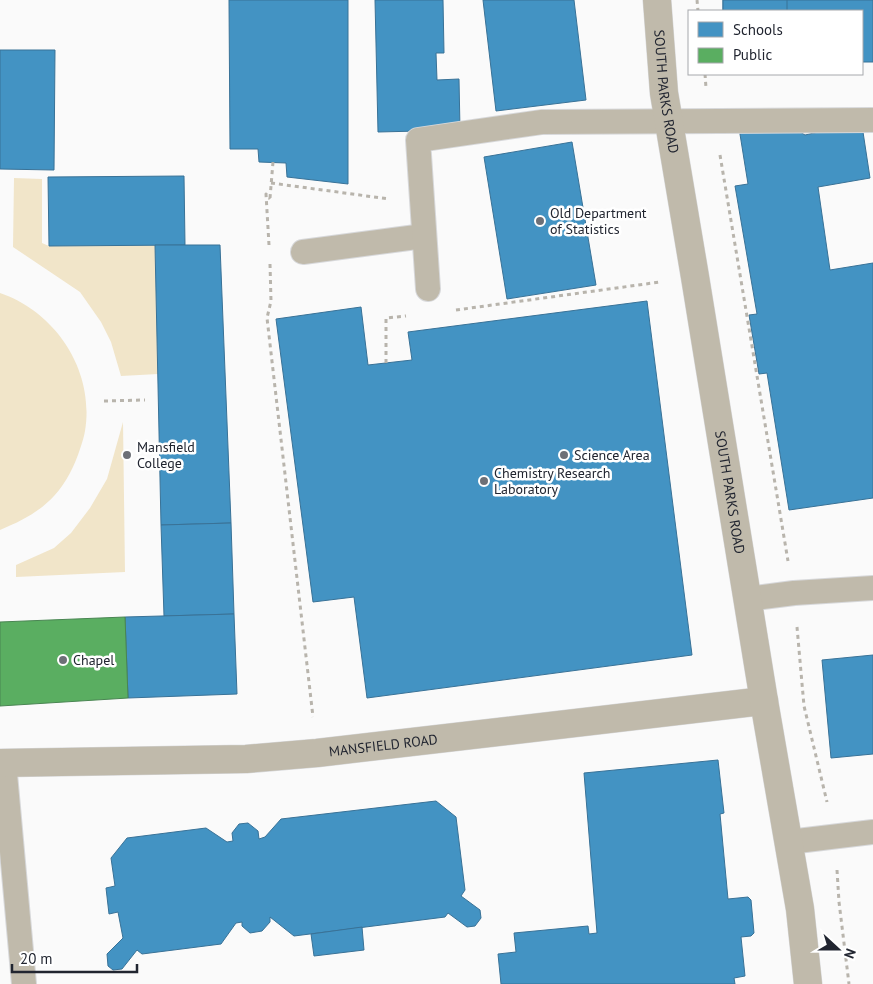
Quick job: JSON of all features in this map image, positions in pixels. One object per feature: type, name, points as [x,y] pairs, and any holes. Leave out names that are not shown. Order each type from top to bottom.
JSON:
[{"type":"street","name":"SOUTH PARKS ROAD","points":[[657,0],[664,93],[800,909],[808,984]]},
{"type":"street","name":"MANSFIELD ROAD","points":[[2,763],[246,759],[317,753],[764,701]]},
{"type":"lane","points":[[428,289],[418,140],[542,122],[873,120]]},
{"type":"lane","points":[[303,252],[424,236]]},
{"type":"lane","points":[[748,599],[794,593],[873,588]]},
{"type":"lane","points":[[2,763],[24,984]]},
{"type":"lane","points":[[789,842],[873,832]]},
{"type":"path","points":[[270,199],[273,162]]},
{"type":"path","points":[[723,170],[794,593],[804,706]]},
{"type":"path","points":[[271,183],[422,203]]},
{"type":"path","points":[[386,363],[386,318],[695,277]]},
{"type":"path","points":[[428,289],[439,311]]},
{"type":"path","points":[[271,301],[267,318],[317,753]]},
{"type":"path","points":[[104,400],[145,400]]},
{"type":"shaded area","points":[[14,178],[42,179],[42,243],[49,246],[155,245],[158,374],[121,376],[111,342],[101,322],[80,292],[13,247]]},
{"type":"shaded area","points":[[0,293],[20,302],[38,314],[54,329],[67,347],[77,366],[84,387],[87,409],[82,442],[66,480],[54,496],[35,512],[0,530]]},
{"type":"shaded area","points":[[123,422],[125,572],[16,577],[16,565],[54,548],[71,533],[90,508],[107,479]]},
{"type":"building: Schools","points":[[229,0],[348,0],[348,184],[287,177],[286,163],[259,162],[258,149],[230,149]]},
{"type":"building: Schools","points":[[375,0],[443,0],[444,53],[436,53],[437,80],[459,79],[460,130],[378,132]]},
{"type":"building: Schools","points":[[483,0],[574,0],[586,100],[496,111]]},
{"type":"building: Schools","points":[[723,0],[873,0],[873,62],[863,62],[863,10],[723,10]]},
{"type":"building: Schools","points":[[723,0],[787,0],[787,10],[723,10]]},
{"type":"building: Schools","points":[[0,50],[55,50],[54,170],[0,169]]},
{"type":"building: Schools","points":[[854,124],[863,132],[870,178],[818,187],[830,270],[873,263],[873,498],[789,510],[767,373],[759,374],[749,315],[757,314],[735,186],[748,184],[739,128],[797,130],[805,135]]},
{"type":"building: Schools","name":"Old Department of Statistics","points":[[572,142],[596,285],[507,299],[484,157]]},
{"type":"building: Schools","points":[[184,176],[185,245],[49,246],[48,177]]},
{"type":"building: Schools","points":[[155,245],[220,245],[231,523],[161,525]]},
{"type":"building: Schools","name":"Chemistry Research Laboratory","points":[[647,301],[692,655],[367,698],[354,597],[313,602],[276,319],[361,307],[368,365],[412,360],[408,332]]},
{"type":"building: Schools","points":[[231,523],[234,614],[164,616],[161,525]]},
{"type":"building: Schools","points":[[234,614],[237,694],[128,698],[125,617]]},
{"type":"building: Schools","points":[[873,655],[873,754],[831,758],[822,660]]},
{"type":"building: Schools","points":[[718,760],[724,813],[720,814],[728,899],[748,897],[751,900],[754,933],[751,936],[741,937],[745,976],[734,978],[735,984],[501,984],[498,954],[516,952],[514,933],[588,926],[589,934],[597,933],[584,773]]},
{"type":"building: Schools","points":[[436,801],[456,817],[465,890],[461,896],[480,910],[481,918],[475,926],[467,927],[448,913],[445,917],[294,936],[270,917],[270,922],[262,931],[250,933],[242,926],[242,922],[236,923],[221,944],[142,954],[137,950],[122,969],[113,970],[108,966],[107,954],[123,938],[118,912],[109,914],[106,888],[115,886],[111,858],[127,838],[206,828],[227,842],[233,841],[232,833],[239,824],[248,823],[258,831],[259,839],[265,837],[281,819]]},
{"type":"building: Schools","points":[[362,927],[364,950],[314,956],[311,934]]},
{"type":"building: Public","name":"Chapel","points":[[125,617],[128,698],[0,706],[0,622]]},
{"type":"place","name":"Old Department of Statistics","points":[[540,221]]},
{"type":"place","name":"Mansfield College","points":[[127,455]]},
{"type":"place","name":"Science Area","points":[[564,455]]},
{"type":"place","name":"Chemistry Research Laboratory","points":[[484,481]]},
{"type":"place","name":"Chapel","points":[[63,660]]}]
